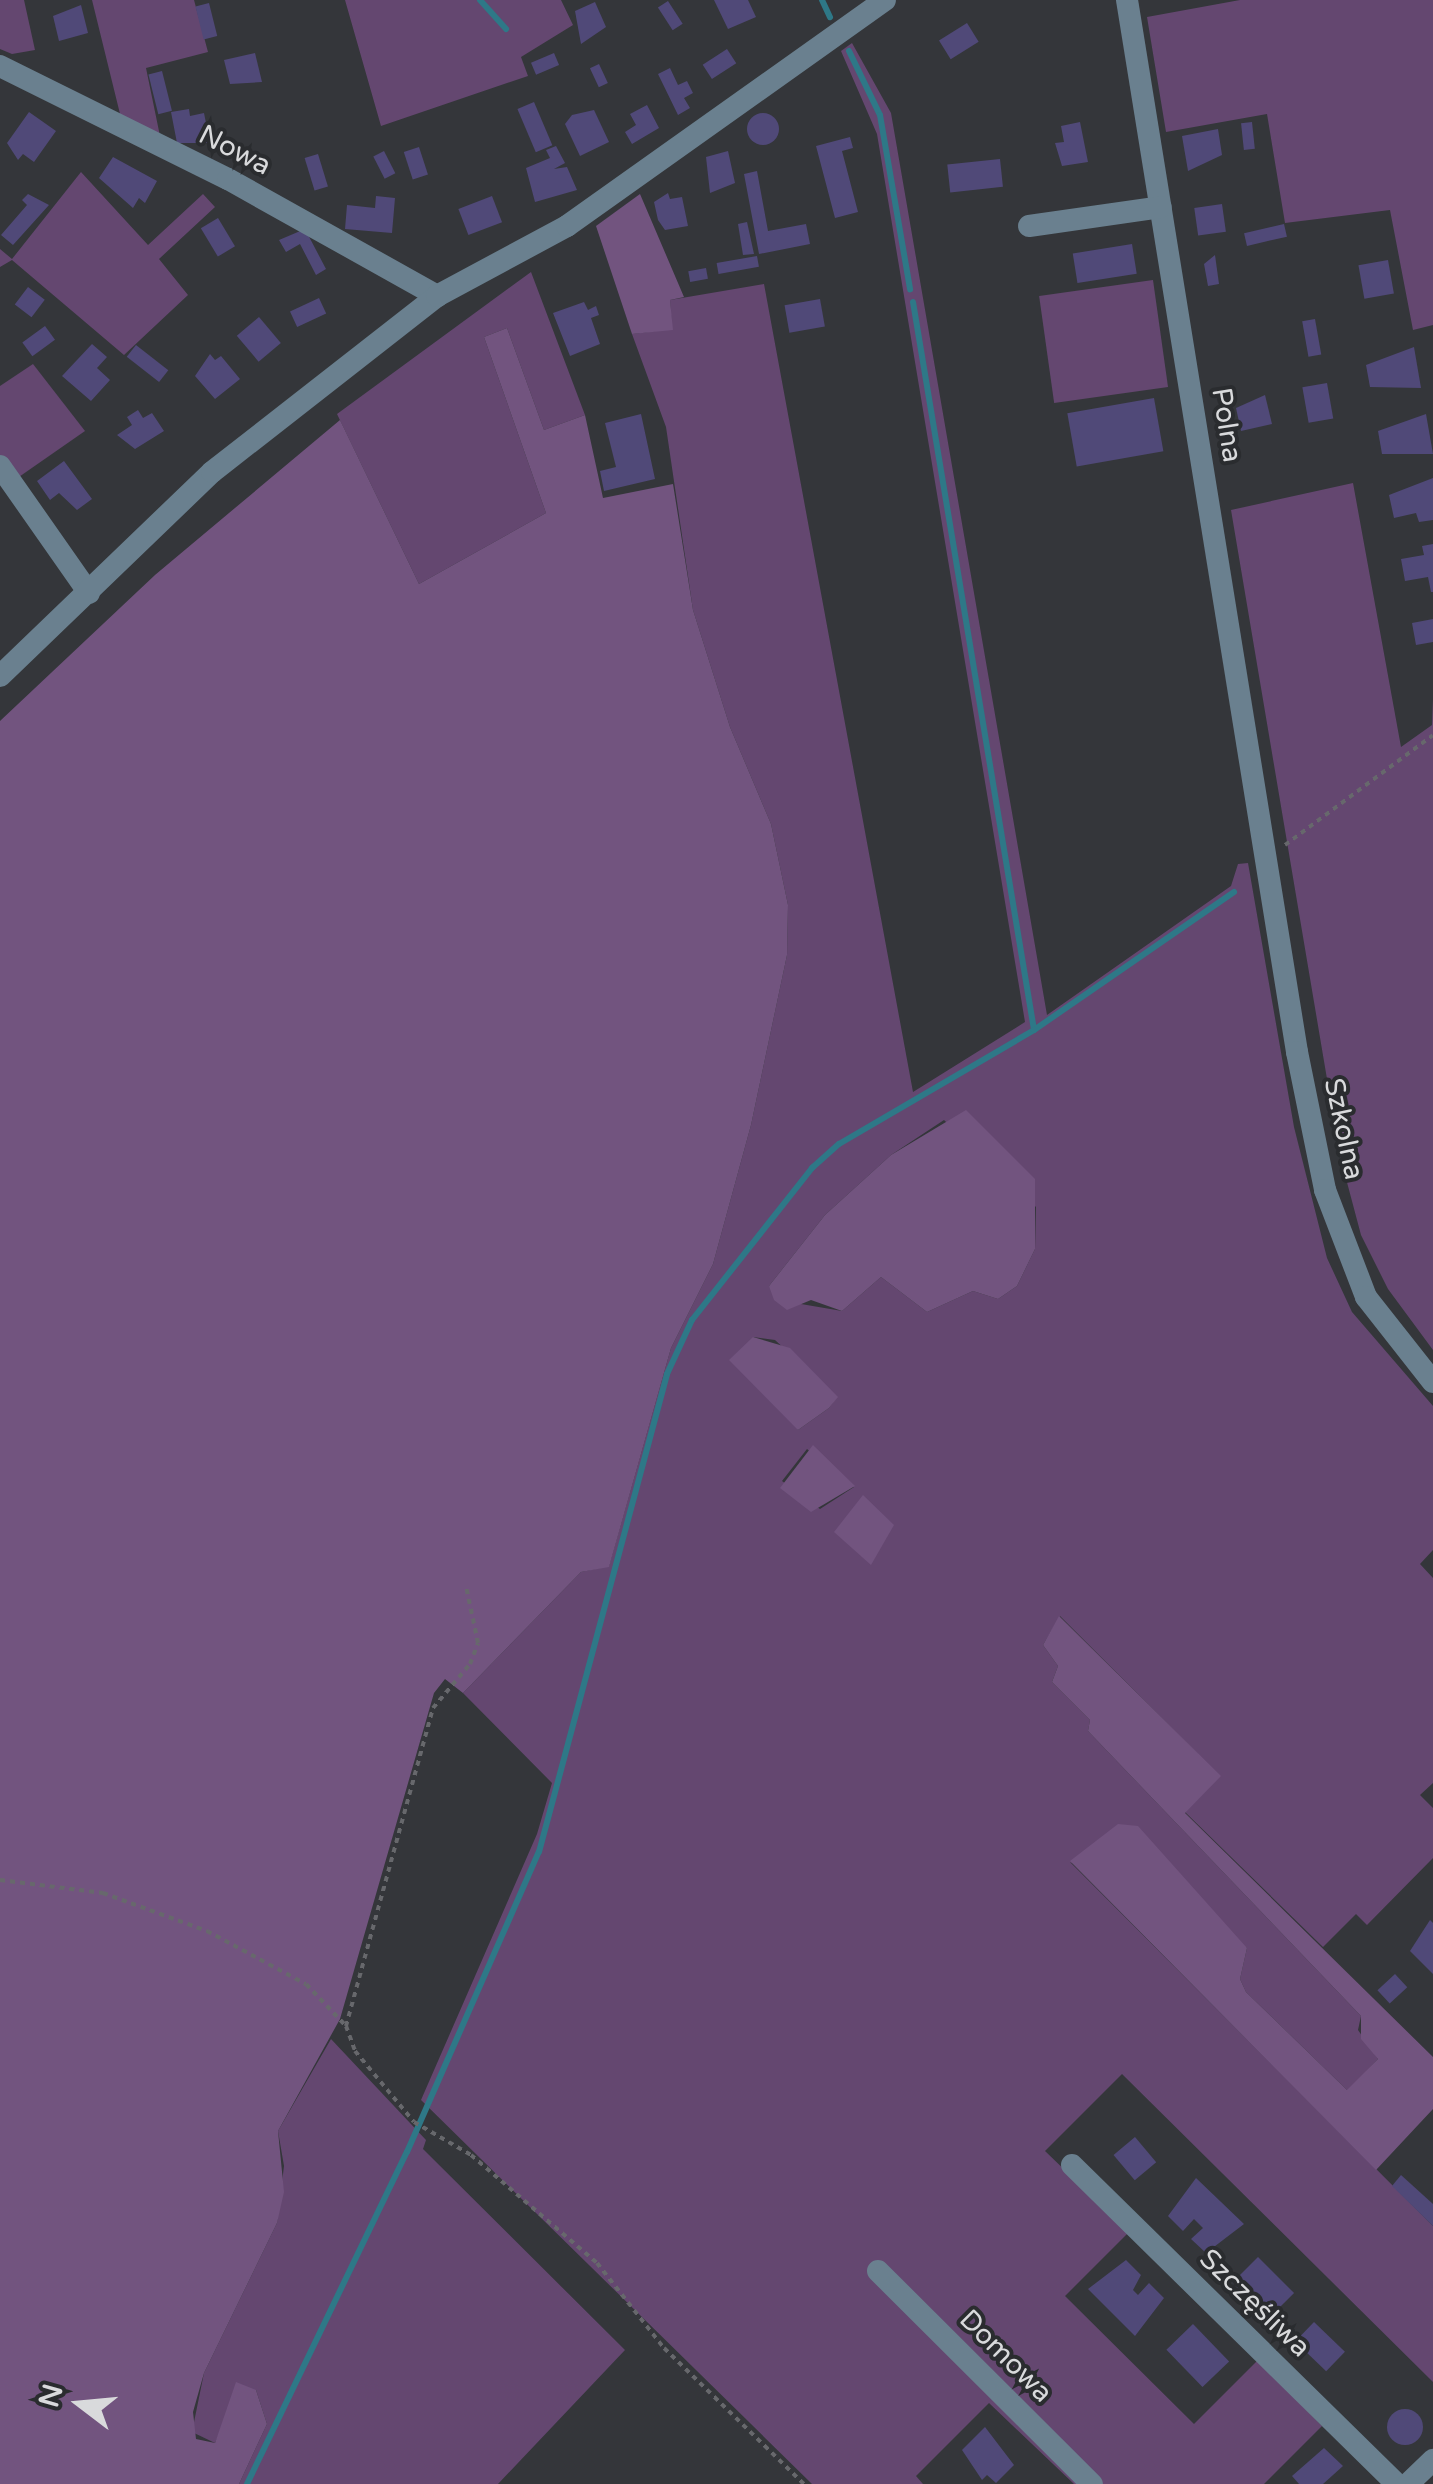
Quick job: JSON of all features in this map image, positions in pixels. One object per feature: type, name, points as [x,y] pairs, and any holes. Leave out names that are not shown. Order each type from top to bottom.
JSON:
[{"type":"street","points":[[0,676],[212,472],[437,296],[567,226],[885,0]]},
{"type":"street","name":"Polna","points":[[1127,0],[1266,860]]},
{"type":"street","name":"Nowa","points":[[0,66],[228,179],[437,296]]},
{"type":"street","points":[[1029,226],[1161,207]]},
{"type":"street","points":[[0,466],[88,594]]},
{"type":"street","name":"Szkolna","points":[[1266,860],[1297,1052],[1336,1230],[1376,1314],[1433,1382]]},
{"type":"street","name":"Szczęśliwa","points":[[1072,2165],[1398,2484]]},
{"type":"street","name":"Domowa","points":[[878,2271],[1092,2484]]},
{"type":"street","points":[[1408,2484],[1433,2460]]},
{"type":"path","points":[[1266,860],[1433,735]]},
{"type":"path","points":[[346,2026],[434,1708],[470,1664],[478,1643],[466,1586]]},
{"type":"path","points":[[0,1880],[103,1893],[207,1930],[306,1984],[346,2026],[355,2051],[414,2122],[472,2155],[597,2263],[664,2348],[804,2484]]},
{"type":"shaded area","points":[[0,0],[24,0],[35,50],[12,54],[0,49]]},
{"type":"shaded area","points":[[92,0],[194,0],[208,52],[146,68],[160,136],[121,118]]},
{"type":"shaded area","points":[[345,0],[561,0],[573,25],[521,57],[528,76],[381,126]]},
{"type":"shaded area","points":[[1240,0],[1433,0],[1433,325],[1413,330],[1390,210],[1285,223],[1267,114],[1166,132],[1147,17]]},
{"type":"shaded area","points":[[852,43],[891,113],[1047,1015],[1231,886],[1238,864],[1248,863],[1294,1127],[1327,1258],[1352,1312],[1433,1406],[1433,1550],[1420,1564],[1433,1578],[1433,1783],[1420,1795],[1433,1808],[1433,1858],[1367,1925],[1356,1914],[1323,1947],[1185,1812],[1220,1776],[1060,1616],[1043,1645],[1058,1666],[1052,1682],[1090,1720],[1088,1731],[1361,2016],[1358,2030],[1378,2059],[1348,2091],[1246,1992],[1240,1979],[1247,1948],[1070,1862],[1433,2226],[1433,2382],[1122,2074],[1045,2151],[1129,2232],[1065,2296],[1194,2424],[1258,2360],[1322,2426],[1264,2484],[1074,2484],[989,2403],[916,2476],[923,2484],[812,2484],[421,2100],[537,1834],[552,1783],[463,1693],[581,1572],[609,1566],[671,1348],[713,1264],[751,1125],[787,955],[788,905],[771,824],[730,727],[693,610],[666,427],[632,334],[672,329],[670,300],[764,284],[913,1092],[1025,1022],[877,134],[841,51]],"holes":[[[944,1120],[1036,1207],[1035,1249],[1017,1286],[998,1299],[973,1291],[927,1312],[881,1277],[842,1311],[801,1304],[769,1286],[825,1215],[891,1155]],[[753,1337],[775,1340],[837,1397],[829,1408],[798,1430]],[[807,1449],[854,1487],[820,1509],[782,1481]]]},
{"type":"shaded area","points":[[81,172],[148,245],[203,194],[215,207],[159,259],[188,295],[124,355],[12,260],[0,267],[0,249],[12,259]]},
{"type":"shaded area","points":[[640,194],[684,297],[670,300],[673,330],[632,334],[596,226]]},
{"type":"shaded area","points":[[531,272],[585,415],[544,430],[507,328],[484,337],[546,513],[419,584],[337,414]]},
{"type":"shaded area","points":[[1153,280],[1168,387],[1054,403],[1039,296]]},
{"type":"shaded area","points":[[507,328],[544,430],[585,415],[603,498],[673,484],[693,610],[730,727],[771,824],[788,905],[787,955],[751,1125],[713,1264],[671,1348],[609,1567],[581,1572],[463,1693],[445,1679],[434,1693],[340,2019],[278,2131],[284,2192],[277,2223],[204,2373],[193,2412],[196,2439],[215,2443],[236,2382],[256,2390],[267,2424],[239,2484],[0,2484],[0,721],[155,575],[340,420],[419,584],[546,513],[484,337]]},
{"type":"shaded area","points":[[33,364],[85,431],[16,479],[0,455],[0,386]]},
{"type":"shaded area","points":[[1353,483],[1401,747],[1432,725],[1433,699],[1433,1350],[1388,1289],[1361,1235],[1340,1156],[1231,510]]},
{"type":"shaded area","points":[[966,1110],[1035,1179],[1035,1249],[1017,1286],[998,1299],[973,1291],[927,1312],[881,1277],[842,1311],[811,1300],[787,1310],[774,1300],[769,1286],[825,1215],[891,1155]]},
{"type":"shaded area","points":[[753,1337],[790,1348],[838,1397],[798,1430],[729,1360]]},
{"type":"shaded area","points":[[813,1445],[855,1486],[811,1512],[780,1488]]},
{"type":"shaded area","points":[[863,1495],[894,1525],[871,1565],[834,1532]]},
{"type":"shaded area","points":[[1059,1616],[1221,1776],[1185,1813],[1433,2057],[1433,2109],[1376,2170],[1070,1861],[1118,1824],[1138,1826],[1247,1948],[1240,1979],[1246,1992],[1347,2090],[1378,2059],[1361,2039],[1361,2016],[1088,1731],[1090,1720],[1052,1682],[1058,1666],[1043,1645]]},
{"type":"shaded area","points":[[331,2039],[426,2140],[423,2149],[625,2350],[498,2484],[239,2484],[267,2424],[256,2390],[226,2418],[215,2443],[192,2432],[204,2373],[277,2223],[284,2166],[278,2131]]},
{"type":"building","points":[[714,0],[748,0],[756,17],[728,29]]},
{"type":"building","points":[[668,1],[683,24],[673,30],[658,8]]},
{"type":"building","points":[[595,2],[606,27],[581,44],[575,11]]},
{"type":"building","points":[[209,3],[217,36],[204,39],[195,6]]},
{"type":"building","points":[[81,5],[88,33],[59,41],[53,16]]},
{"type":"building","points":[[967,23],[979,42],[951,59],[939,40]]},
{"type":"building","points":[[727,49],[736,63],[712,79],[703,65]]},
{"type":"building","points":[[255,53],[262,82],[230,84],[224,60]]},
{"type":"building","points":[[554,53],[559,65],[536,75],[531,63]]},
{"type":"building","points":[[599,64],[608,83],[599,87],[590,68]]},
{"type":"building","points":[[670,68],[678,85],[687,81],[693,93],[684,98],[690,108],[678,115],[658,74]]},
{"type":"building","points":[[162,71],[172,111],[158,114],[148,74]]},
{"type":"building","points":[[534,102],[552,145],[536,152],[517,109]]},
{"type":"building","points":[[647,105],[659,128],[632,144],[625,132],[636,125],[630,114]]},
{"type":"building","points":[[189,109],[190,116],[204,113],[210,143],[177,143],[171,112]]},
{"type":"building","points":[[594,110],[609,142],[580,156],[565,124],[572,115]]},
{"type":"building","points":[[29,112],[56,131],[34,162],[23,154],[18,160],[7,143]]},
{"type":"building","points":[[763,113],[775,117],[779,129],[775,141],[763,145],[751,141],[747,129],[751,117]]},
{"type":"building","points":[[1080,122],[1088,162],[1062,166],[1055,143],[1064,142],[1061,126]]},
{"type":"building","points":[[1252,122],[1255,149],[1244,150],[1241,123]]},
{"type":"building","points":[[1218,129],[1222,155],[1188,171],[1182,136]]},
{"type":"building","points":[[850,137],[853,148],[842,151],[858,212],[835,218],[816,146]]},
{"type":"building","points":[[556,146],[565,163],[554,169],[567,167],[577,190],[535,202],[526,168],[550,158],[546,150]]},
{"type":"building","points":[[419,147],[428,175],[413,180],[404,152]]},
{"type":"building","points":[[384,151],[395,173],[385,179],[373,156]]},
{"type":"building","points":[[728,151],[735,183],[710,193],[706,157]]},
{"type":"building","points":[[318,154],[328,187],[315,191],[305,158]]},
{"type":"building","points":[[113,157],[157,181],[145,203],[139,198],[133,208],[99,178]]},
{"type":"building","points":[[1000,159],[1003,187],[950,192],[947,165]]},
{"type":"building","points":[[757,171],[768,231],[806,224],[810,244],[759,254],[744,174]]},
{"type":"building","points":[[668,193],[670,199],[682,197],[688,226],[665,230],[658,220],[654,202]]},
{"type":"building","points":[[28,194],[49,205],[13,245],[1,235],[27,205],[22,200]]},
{"type":"building","points":[[376,196],[395,198],[392,233],[345,229],[347,205],[375,208]]},
{"type":"building","points":[[492,196],[502,222],[468,235],[458,209]]},
{"type":"building","points":[[1222,204],[1226,232],[1198,236],[1194,208]]},
{"type":"building","points":[[218,218],[235,246],[218,257],[201,228]]},
{"type":"building","points":[[747,222],[754,254],[743,255],[738,224]]},
{"type":"building","points":[[1284,224],[1287,237],[1247,246],[1244,233]]},
{"type":"building","points":[[305,229],[326,269],[316,275],[300,244],[286,252],[279,240]]},
{"type":"building","points":[[1132,244],[1137,274],[1077,283],[1073,253]]},
{"type":"building","points":[[1215,255],[1219,284],[1208,286],[1204,264]]},
{"type":"building","points":[[757,256],[759,267],[719,274],[717,263]]},
{"type":"building","points":[[1388,260],[1394,293],[1364,299],[1358,265]]},
{"type":"building","points":[[706,268],[708,279],[690,282],[688,271]]},
{"type":"building","points":[[28,287],[45,300],[32,317],[15,305]]},
{"type":"building","points":[[319,298],[326,313],[297,327],[290,312]]},
{"type":"building","points":[[820,299],[825,327],[789,333],[785,305]]},
{"type":"building","points":[[584,302],[588,310],[596,306],[599,315],[591,318],[600,344],[570,356],[553,313]]},
{"type":"building","points":[[259,317],[281,343],[259,362],[237,336]]},
{"type":"building","points":[[1315,319],[1321,354],[1308,357],[1302,321]]},
{"type":"building","points":[[45,326],[55,340],[32,356],[22,342]]},
{"type":"building","points":[[92,344],[107,357],[97,368],[110,380],[91,401],[62,376]]},
{"type":"building","points":[[136,345],[168,370],[159,382],[127,357]]},
{"type":"building","points":[[1414,347],[1421,388],[1370,387],[1366,365]]},
{"type":"building","points":[[210,354],[215,360],[221,356],[240,379],[215,399],[195,376]]},
{"type":"building","points":[[1327,383],[1333,418],[1309,423],[1302,387]]},
{"type":"building","points":[[1265,395],[1272,424],[1241,431],[1236,408]]},
{"type":"building","points":[[1154,398],[1163,451],[1077,466],[1067,413]]},
{"type":"building","points":[[138,410],[143,418],[152,413],[164,431],[135,449],[117,435],[132,425],[127,417]]},
{"type":"building","points":[[641,414],[655,479],[604,491],[600,471],[616,467],[605,423]]},
{"type":"building","points":[[1426,414],[1433,454],[1382,454],[1378,431]]},
{"type":"building","points":[[64,461],[92,499],[77,510],[59,493],[50,500],[37,481]]},
{"type":"building","points":[[1433,478],[1433,520],[1419,522],[1416,513],[1394,518],[1389,495]]},
{"type":"building","points":[[1433,544],[1431,592],[1428,577],[1405,581],[1401,559],[1424,555],[1422,546]]},
{"type":"building","points":[[1433,619],[1433,642],[1416,645],[1412,623]]},
{"type":"building","points":[[1430,1920],[1433,1923],[1433,1974],[1410,1951]]},
{"type":"building","points":[[1395,1974],[1407,1987],[1390,2004],[1377,1990]]},
{"type":"building","points":[[1135,2137],[1156,2162],[1135,2180],[1114,2155]]},
{"type":"building","points":[[1401,2175],[1433,2204],[1433,2226],[1392,2186]]},
{"type":"building","points":[[1196,2178],[1244,2224],[1206,2253],[1191,2239],[1203,2228],[1194,2219],[1183,2231],[1168,2216]]},
{"type":"building","points":[[1258,2257],[1294,2293],[1269,2319],[1233,2282]]},
{"type":"building","points":[[1126,2260],[1141,2275],[1133,2290],[1138,2295],[1149,2283],[1164,2298],[1135,2336],[1088,2289]]},
{"type":"building","points":[[1314,2322],[1345,2352],[1326,2371],[1295,2341]]},
{"type":"building","points":[[1193,2324],[1229,2361],[1203,2387],[1166,2350]]},
{"type":"building","points":[[1405,2409],[1418,2414],[1423,2427],[1418,2440],[1405,2445],[1392,2440],[1387,2427],[1392,2414]]},
{"type":"building","points":[[985,2427],[1014,2465],[996,2483],[987,2475],[982,2480],[962,2450]]},
{"type":"building","points":[[1324,2448],[1343,2466],[1323,2484],[1299,2484],[1292,2476]]},
{"type":"waterway","points":[[480,0],[506,29]]},
{"type":"waterway","points":[[822,0],[830,17]]},
{"type":"waterway","points":[[849,51],[880,115],[910,289]]},
{"type":"waterway","points":[[913,302],[1034,1030]]},
{"type":"waterway","points":[[247,2484],[407,2152],[539,1852],[667,1374],[692,1320],[812,1168],[839,1144],[1034,1030],[1234,892]]}]
